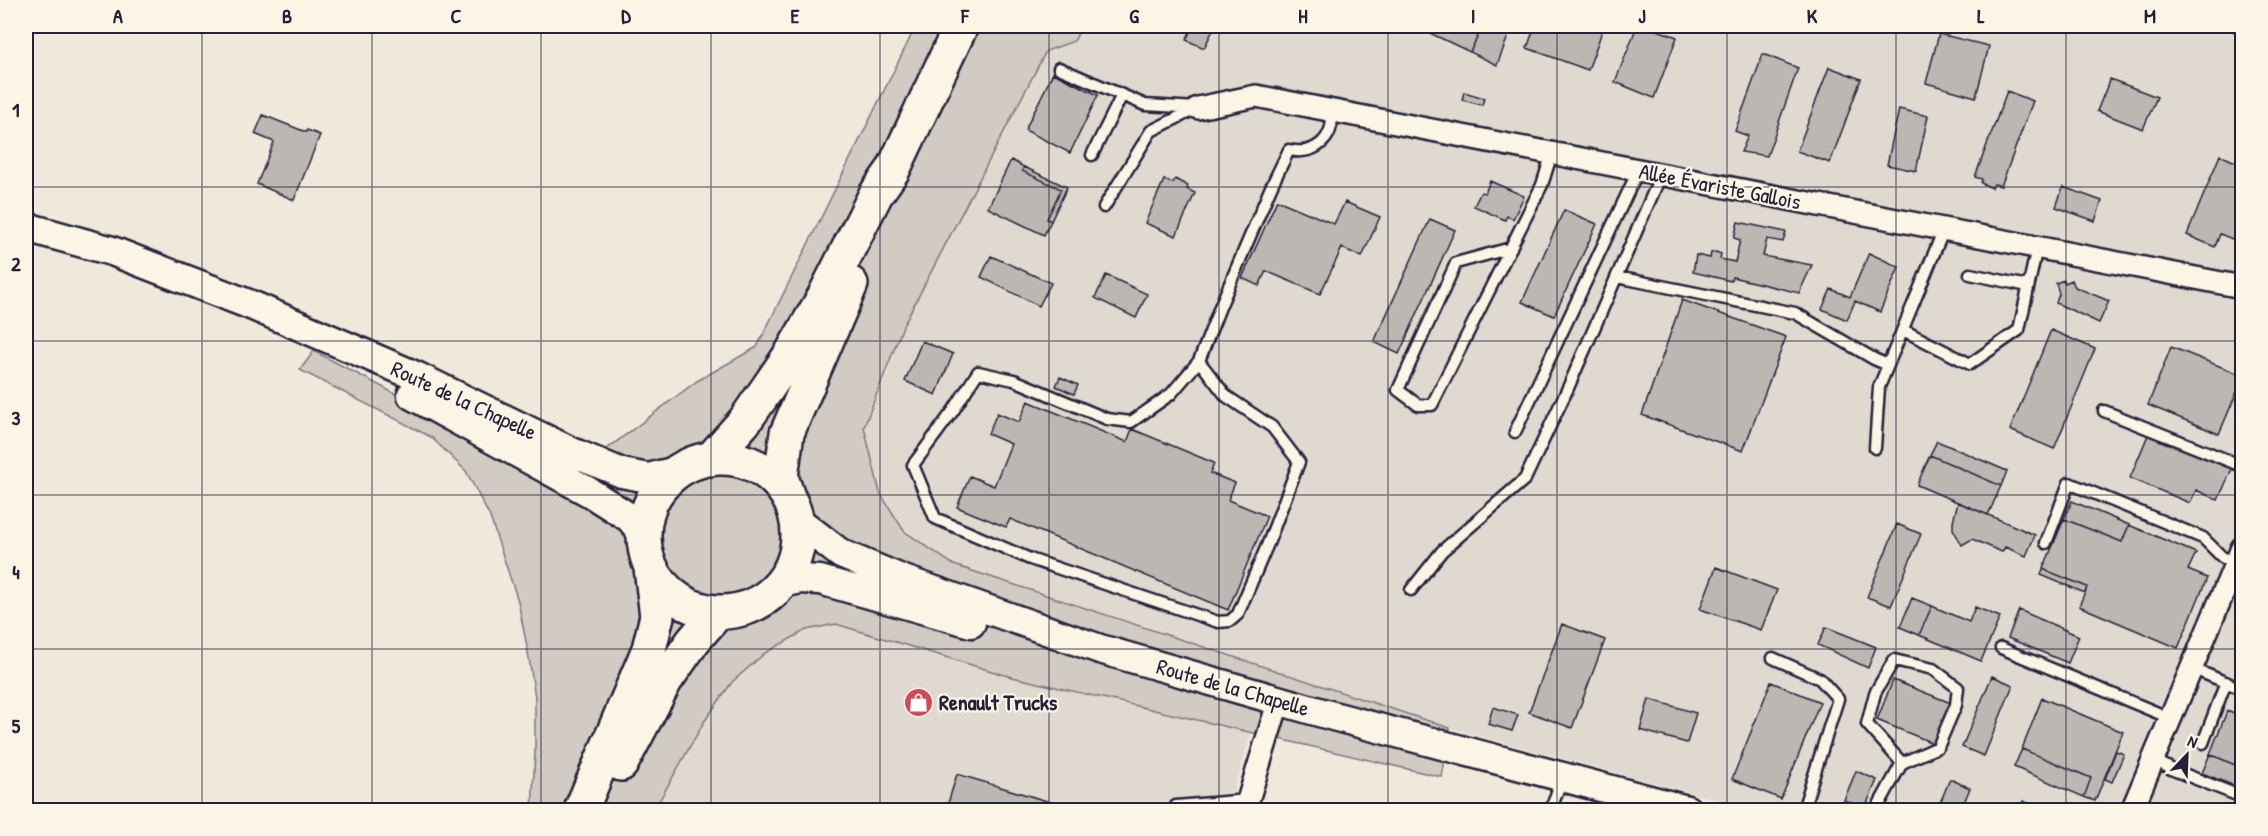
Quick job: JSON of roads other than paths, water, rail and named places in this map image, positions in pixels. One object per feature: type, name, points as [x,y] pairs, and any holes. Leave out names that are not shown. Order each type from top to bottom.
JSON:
[{"type":"main road","points":[[711,459],[744,422],[791,354],[824,297],[876,194],[893,170],[961,26]]},
{"type":"main road","points":[[651,568],[663,585],[678,599],[697,608],[718,612],[742,609],[764,599],[781,583],[793,563],[798,542],[792,508],[781,477],[788,433],[818,366],[885,200],[893,170]]},
{"type":"main road","name":"Route de la Chapelle","points":[[26,227],[112,251],[251,304],[418,377],[574,453],[622,473],[648,478],[680,470]]},
{"type":"main road","name":"Route de la Chapelle","points":[[251,304],[589,492],[630,518],[644,535]]},
{"type":"main road","points":[[581,810],[649,649],[657,616],[644,535],[648,509],[660,487],[680,470],[695,462],[734,459],[756,466],[774,479],[792,508]]},
{"type":"main road","name":"Route de la Chapelle","points":[[792,508],[841,554],[912,583],[1100,649],[1278,705],[1554,800],[1630,810]]},
{"type":"main road","name":"Route de la Chapelle","points":[[781,583],[800,579],[820,580],[1278,705],[1687,810]]},
{"type":"main road","points":[[597,810],[665,681],[693,640],[718,612]]},
{"type":"street","name":"Allée Évariste Gallois","points":[[1198,108],[1256,96],[2242,287]]},
{"type":"street","points":[[2139,808],[2153,759],[2239,556]]},
{"type":"street","points":[[1246,805],[1278,705]]},
{"type":"lane","points":[[1059,68],[1145,105],[1198,108]]},
{"type":"lane","points":[[1092,155],[1122,95]]},
{"type":"lane","points":[[1104,207],[1151,131],[1198,108]]},
{"type":"lane","points":[[1199,361],[1226,396],[1272,427],[1299,462],[1238,614],[1230,621],[1218,622],[1030,559],[935,518],[913,465],[953,411],[978,372],[1014,380],[1107,419],[1131,422],[1171,394],[1199,361],[1289,150],[1305,152],[1325,141],[1332,126],[1331,111]]},
{"type":"lane","points":[[1511,248],[1456,263],[1398,390],[1418,405],[1432,405],[1511,248],[1542,185],[1552,153]]},
{"type":"lane","points":[[1515,432],[1638,171]]},
{"type":"lane","points":[[1411,590],[1442,551],[1525,479],[1568,388],[1660,175]]},
{"type":"lane","points":[[1875,448],[1879,387],[1944,229]]},
{"type":"lane","points":[[1903,330],[1970,364],[2019,330],[2037,247]]},
{"type":"lane","points":[[1970,274],[2028,286]]},
{"type":"lane","points":[[1617,277],[1796,313],[1888,365]]},
{"type":"lane","points":[[2104,411],[2242,466]]},
{"type":"lane","points":[[2046,543],[2069,483],[2203,538],[2222,557],[2239,556]]},
{"type":"lane","points":[[2001,648],[2170,718]]},
{"type":"lane","points":[[1773,658],[1820,679],[1838,699],[1803,810]]},
{"type":"lane","points":[[1876,810],[1902,763],[1938,747],[1956,705],[1958,687],[1932,669],[1894,660],[1875,693],[1867,724],[1902,763]]},
{"type":"lane","points":[[2191,668],[2242,689]]},
{"type":"lane","points":[[2203,743],[2226,682]]},
{"type":"lane","points":[[2153,759],[2242,797]]},
{"type":"lane","points":[[1175,810],[1176,806],[1246,805]]},
{"type":"place","name":"Renault Trucks","points":[[918,702]]}]
